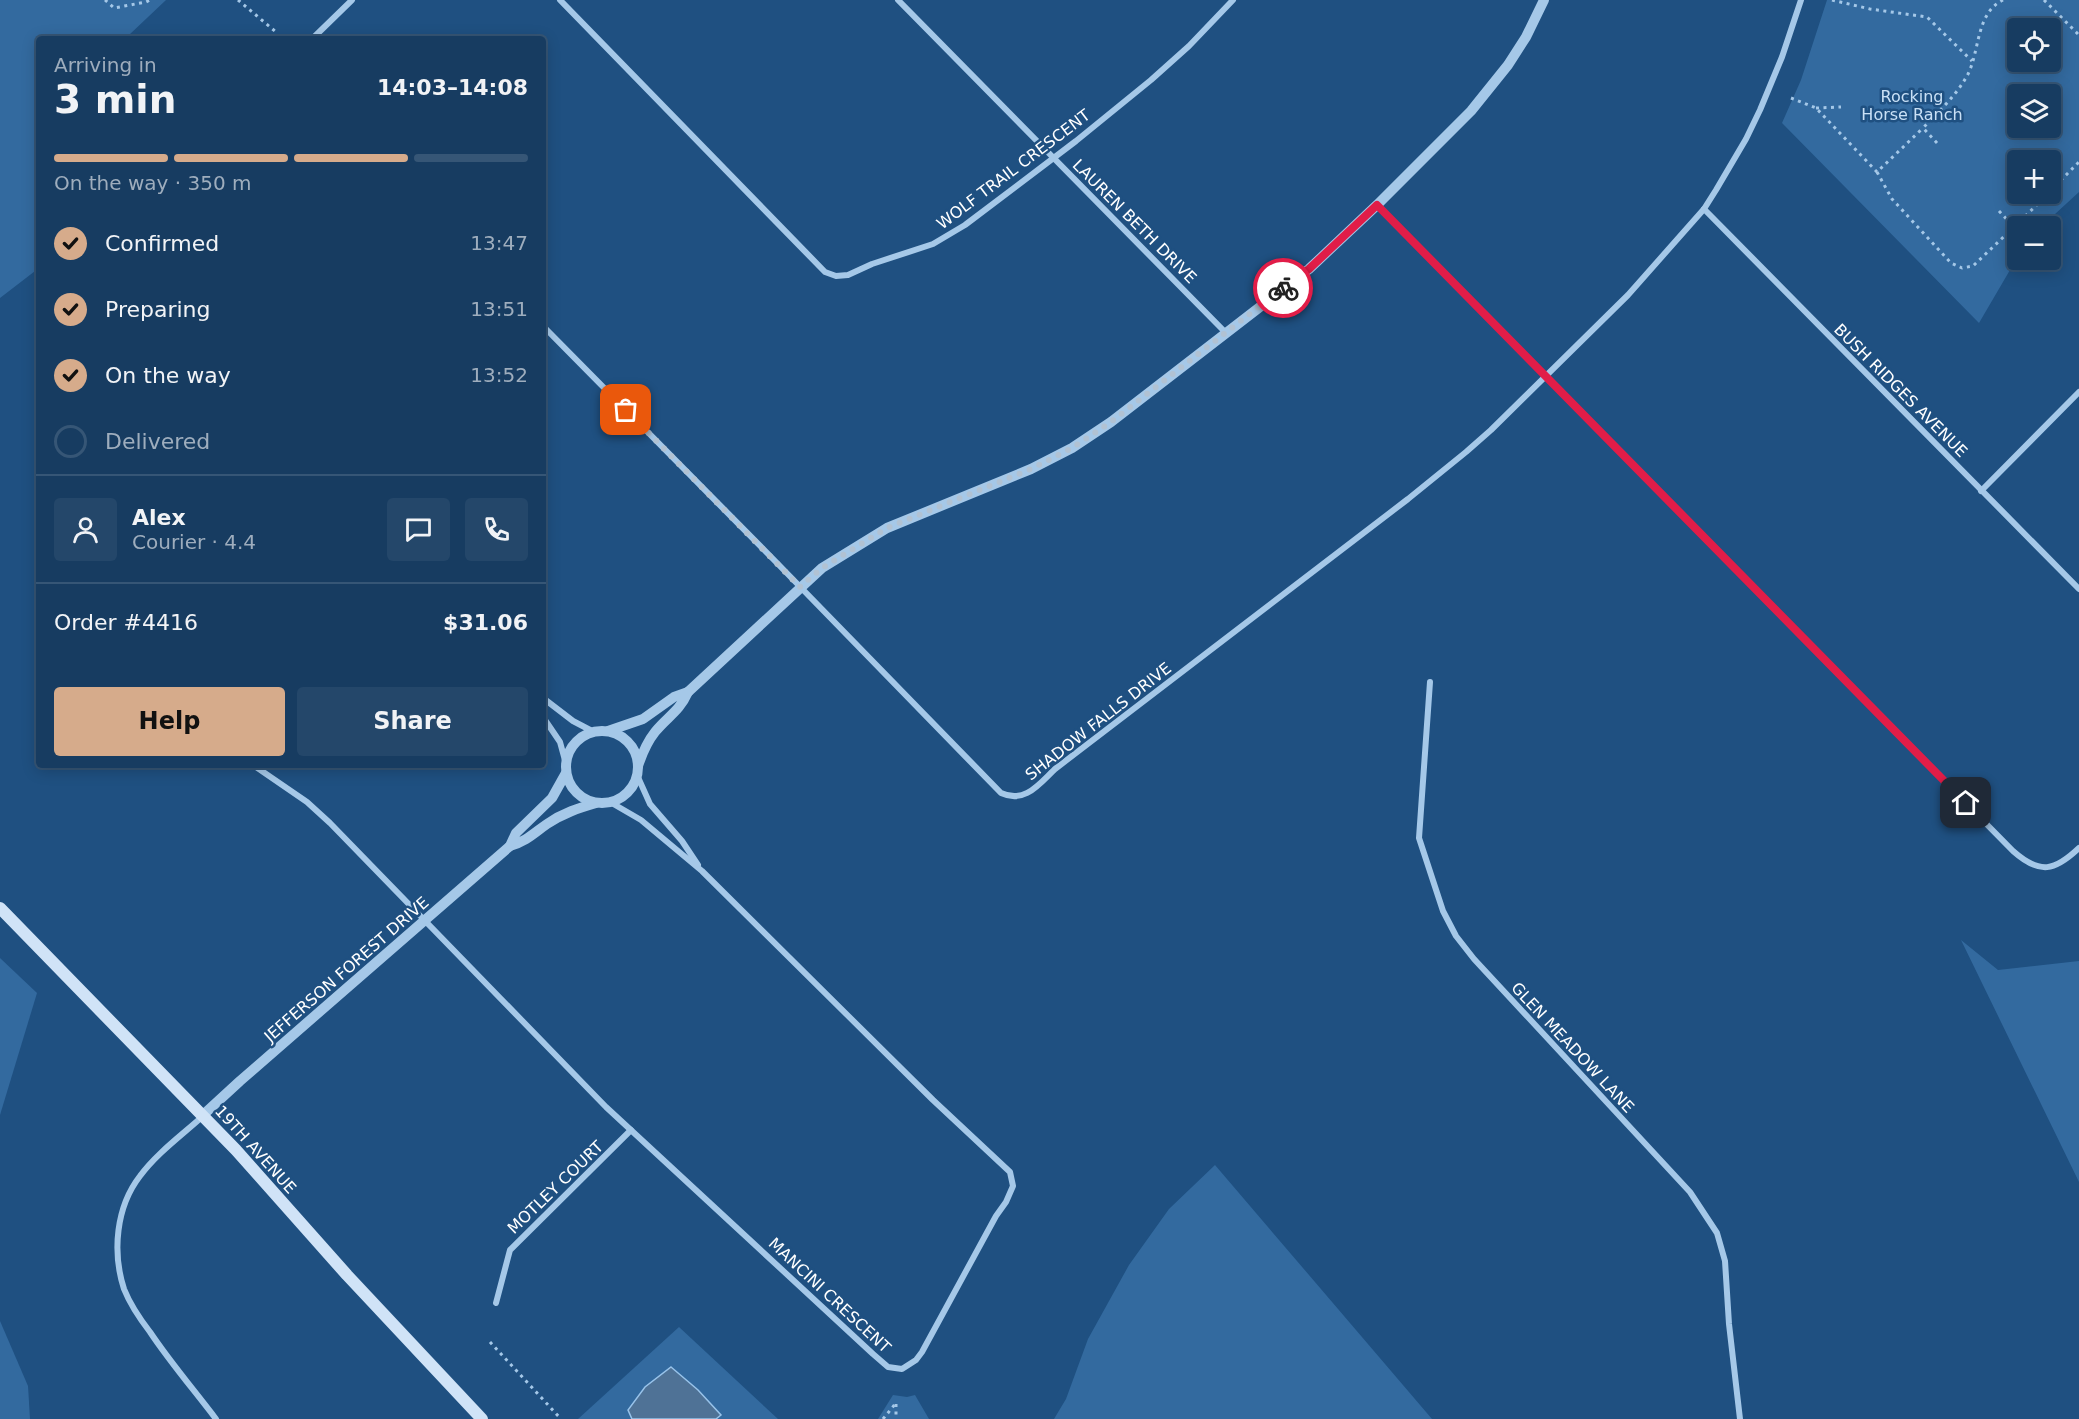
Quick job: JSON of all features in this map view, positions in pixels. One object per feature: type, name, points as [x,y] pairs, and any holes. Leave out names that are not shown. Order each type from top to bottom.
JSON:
[{"type":"main road","name":"19TH AVENUE","points":[[0,908],[203,1115],[347,1275],[482,1419]]},
{"type":"street","points":[[315,36],[352,0]]},
{"type":"street","name":"WOLF TRAIL CRESCENT","points":[[560,0],[825,272],[836,276],[848,275],[872,264],[933,243],[965,225],[1151,80],[1189,46],[1233,0]]},
{"type":"street","name":"LAUREN BETH DRIVE","points":[[898,0],[1226,333]]},
{"type":"street","points":[[607,732],[643,719],[674,697],[688,692],[822,568],[887,528],[1031,469],[1072,448],[1111,422],[1309,269],[1377,205],[1488,91],[1526,37],[1544,0]]},
{"type":"street","points":[[1547,376],[1628,296],[1704,209],[1746,139],[1760,110],[1782,57],[1801,0]]},
{"type":"street","points":[[1377,205],[2024,861],[2037,868],[2051,867],[2063,863],[2079,848]]},
{"type":"street","name":"BUSH RIDGES AVENUE","points":[[1704,209],[2079,590]]},
{"type":"street","name":"SHADOW FALLS DRIVE","points":[[546,329],[1001,793],[1010,797],[1017,797],[1036,787],[1055,769],[1408,499],[1491,430],[1547,376]]},
{"type":"street","points":[[1981,490],[2079,392]]},
{"type":"street","name":"GLEN MEADOW LANE","points":[[1430,682],[1419,838],[1443,911],[1456,936],[1474,959],[1690,1192],[1717,1233],[1725,1261],[1729,1324],[1740,1419]]},
{"type":"street","points":[[546,721],[560,742],[572,787],[587,800],[610,802],[617,800],[630,789],[646,746],[655,732],[682,706],[688,692]]},
{"type":"street","points":[[546,700],[573,721],[594,732]]},
{"type":"street","points":[[566,768],[573,745],[585,735],[607,732],[627,741],[633,750],[637,770]]},
{"type":"street","name":"MANCINI CRESCENT","points":[[257,768],[307,802],[322,816],[606,1107],[873,1354],[888,1367],[902,1369],[916,1360],[922,1352],[1013,1186],[1010,1172],[933,1100],[702,871],[641,820],[610,802]]},
{"type":"street","name":"JEFFERSON FOREST DRIVE","points":[[510,846],[516,833],[552,798],[566,768]]},
{"type":"street","name":"MANCINI CRESCENT","points":[[637,770],[650,804],[682,842],[702,871]]},
{"type":"street","name":"JEFFERSON FOREST DRIVE","points":[[203,1115],[510,846],[523,842],[567,812],[596,802]]},
{"type":"street","points":[[203,1115],[141,1175],[129,1193],[122,1211],[118,1253],[124,1289],[139,1317],[216,1419]]},
{"type":"street","name":"MOTLEY COURT","points":[[496,1303],[510,1250],[631,1130]]},
{"type":"path","points":[[105,0],[114,8],[146,3],[150,0]]},
{"type":"path","points":[[238,0],[276,32]]},
{"type":"path","points":[[1832,0],[1870,9],[1927,17],[1972,61]]},
{"type":"path","points":[[1877,172],[1956,93],[1968,73],[1988,13],[2003,0]]},
{"type":"path","points":[[2044,0],[2079,35]]},
{"type":"path","points":[[1791,98],[1816,108],[1841,107]]},
{"type":"path","points":[[1816,108],[1877,172],[1892,199],[1951,263],[1962,268],[1973,266],[2007,234]]},
{"type":"path","points":[[1923,128],[1937,143]]},
{"type":"path","points":[[2061,180],[2079,162]]},
{"type":"path","points":[[2025,216],[2037,204]]},
{"type":"path","points":[[1999,211],[2007,220]]},
{"type":"path","points":[[490,1342],[561,1419]]},
{"type":"path","points":[[883,1419],[896,1403],[896,1419]]},
{"type":"green space","points":[[0,0],[166,0],[130,36],[36,36],[36,270],[0,298]]},
{"type":"green space","name":"Rocking Horse Ranch","points":[[1827,0],[2079,0],[2079,192],[2053,216],[2007,216],[2007,270],[2010,270],[1979,323],[1782,123],[1801,80]]},
{"type":"green space","points":[[1961,940],[1998,970],[2079,961],[2079,1182]]},
{"type":"green space","points":[[0,958],[37,993],[0,1115]]},
{"type":"green space","points":[[1215,1165],[1432,1419],[1054,1419],[1066,1399],[1088,1339],[1129,1265],[1169,1209]]},
{"type":"green space","points":[[0,1321],[28,1386],[30,1419],[0,1419]]},
{"type":"green space","points":[[679,1327],[778,1419],[578,1419]]},
{"type":"green space","points":[[893,1395],[907,1397],[915,1395],[929,1419],[878,1419]]},
{"type":"shaded area","points":[[671,1367],[698,1390],[721,1415],[716,1419],[632,1419],[628,1410],[645,1387]]},
{"type":"way so far","points":[[626,410],[800,587],[822,568],[887,528],[916,514],[1031,469],[1072,448],[1111,422],[1283,288]]},
{"type":"route","points":[[1283,288],[1309,269],[1377,205],[1966,803]]}]
